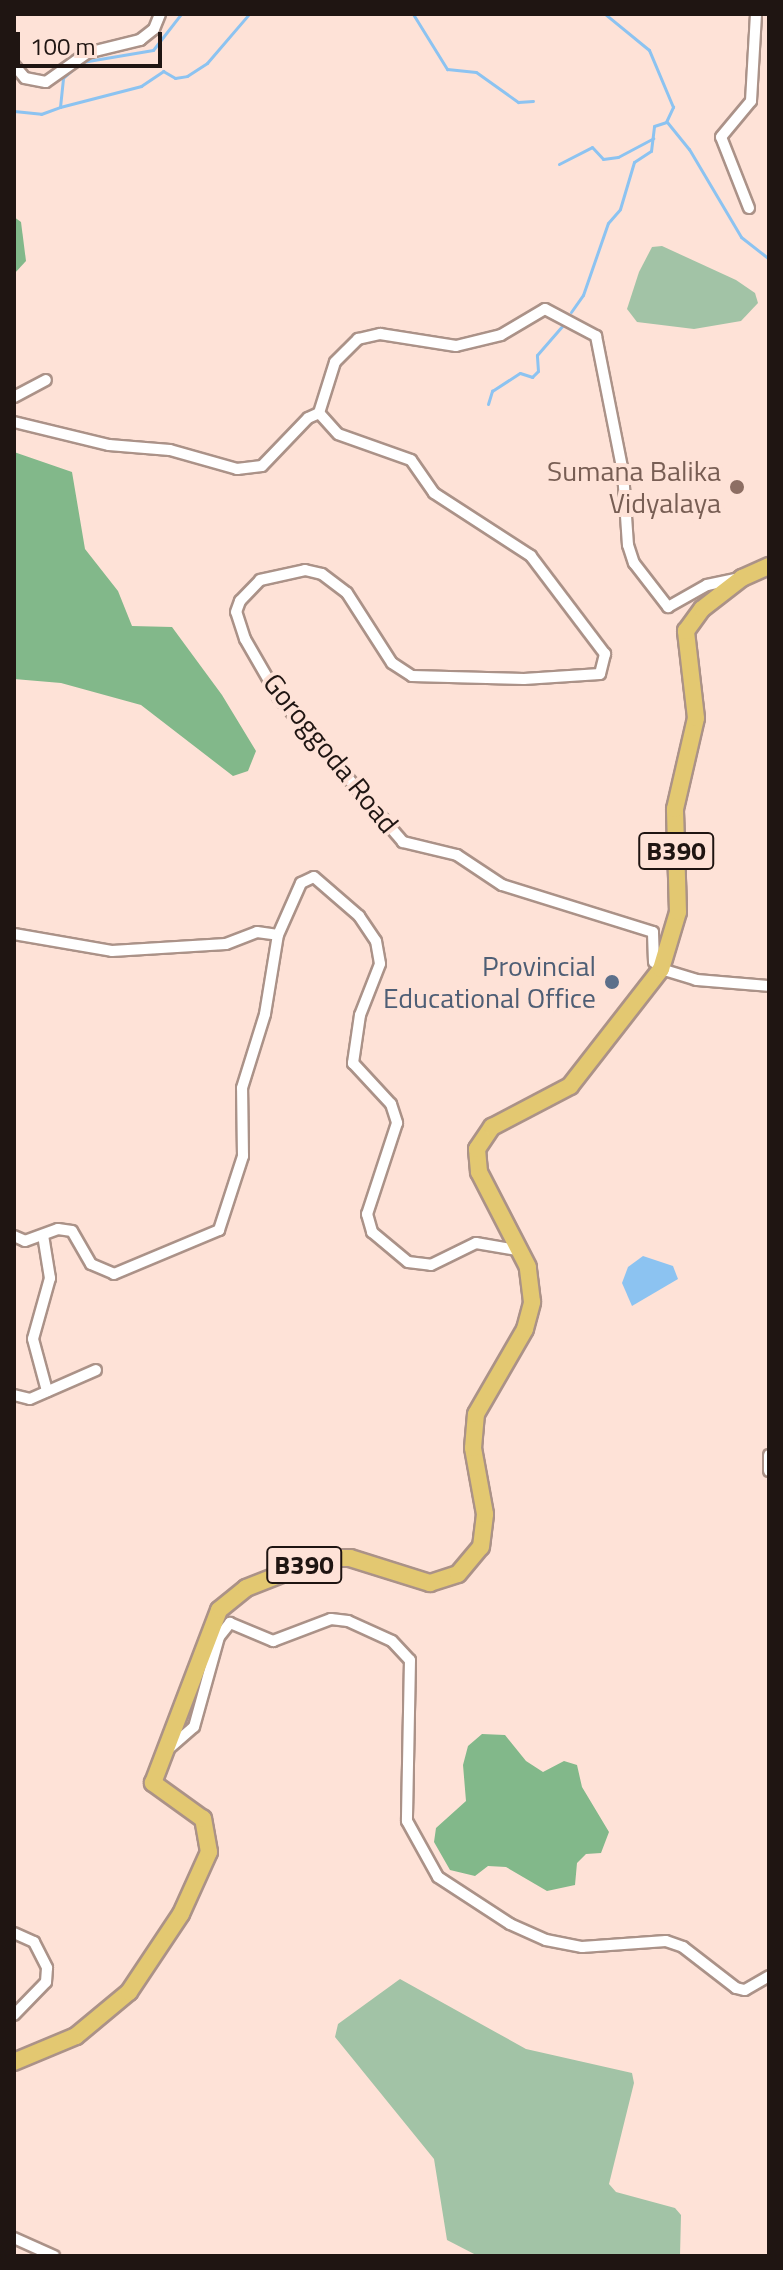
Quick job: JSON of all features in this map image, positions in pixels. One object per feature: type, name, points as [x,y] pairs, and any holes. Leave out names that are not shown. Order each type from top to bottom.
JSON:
[{"type":"main road","name":"B390","points":[[14,2062],[76,2036],[120,2001],[181,1914],[210,1840],[203,1819],[156,1789],[153,1773],[210,1625],[234,1595],[322,1558],[350,1558],[430,1583],[458,1574],[474,1559],[485,1514],[473,1448],[476,1414],[525,1329],[532,1302],[528,1267],[479,1172],[481,1139],[492,1127],[570,1086],[662,967],[678,912],[675,809],[696,718],[686,631],[702,609],[742,578],[769,566]]},
{"type":"street","points":[[14,65],[25,78],[46,82],[87,53],[140,40],[154,29],[160,14]]},
{"type":"street","points":[[749,208],[721,137],[751,101],[756,14]]},
{"type":"street","points":[[14,422],[109,445],[170,450],[237,469],[262,466],[308,418],[319,413],[335,362],[358,339],[380,334],[456,346],[501,335],[545,309],[596,336],[623,472],[628,545],[634,563],[674,608],[707,585],[742,578]]},
{"type":"street","points":[[14,397],[46,380]]},
{"type":"street","name":"Goroggoda Road","points":[[319,413],[338,434],[411,460],[434,493],[531,556],[605,654],[605,667],[586,678],[412,676],[392,663],[347,593],[322,574],[283,572],[248,590],[236,612],[245,639],[279,698],[403,842],[457,855],[502,885],[648,931],[655,941],[654,962],[662,967]]},
{"type":"street","points":[[14,1236],[25,1241],[58,1229],[72,1231],[91,1264],[114,1274],[219,1230],[243,1156],[242,1088],[265,1014],[278,935],[301,883],[314,877],[359,916],[376,941],[380,964],[360,1015],[353,1063],[391,1104],[397,1123],[367,1214],[372,1232],[383,1247],[408,1262],[431,1265],[476,1243],[517,1250]]},
{"type":"street","points":[[14,934],[112,951],[226,944],[257,932],[278,935]]},
{"type":"street","points":[[662,967],[696,980],[769,986]]},
{"type":"street","points":[[43,1235],[50,1278],[33,1339],[47,1391]]},
{"type":"street","points":[[14,1395],[30,1399],[96,1370]]},
{"type":"street","points":[[769,1455],[769,1471]]},
{"type":"street","points":[[162,1754],[194,1727],[219,1637],[230,1623],[273,1641],[331,1619],[348,1621],[392,1641],[410,1660],[407,1821],[438,1877],[510,1924],[546,1940],[582,1947],[666,1941],[683,1947],[736,1988],[745,1990],[769,1976]]},
{"type":"street","points":[[14,1933],[34,1942],[47,1968],[46,1982],[14,2015]]},
{"type":"street","points":[[14,2238],[54,2256]]},
{"type":"green space","points":[[14,217],[21,222],[26,261],[14,274]]},
{"type":"green space","points":[[662,246],[736,280],[755,293],[758,303],[741,321],[694,329],[637,322],[627,309],[639,272],[652,247]]},
{"type":"green space","points":[[14,452],[72,472],[85,549],[118,591],[132,626],[172,627],[222,695],[256,751],[248,771],[233,776],[141,705],[61,683],[14,679]]},
{"type":"green space","points":[[482,1734],[505,1735],[526,1761],[543,1772],[564,1761],[577,1765],[582,1787],[609,1832],[601,1853],[586,1854],[577,1863],[575,1885],[547,1891],[506,1867],[488,1866],[475,1876],[450,1870],[434,1842],[436,1828],[466,1801],[463,1765],[468,1746]]},
{"type":"green space","points":[[400,1979],[526,2049],[632,2073],[634,2083],[609,2184],[616,2192],[675,2208],[681,2215],[680,2256],[478,2256],[447,2240],[434,2159],[335,2037],[338,2024]]},
{"type":"water","points":[[643,1256],[673,1266],[678,1279],[632,1306],[622,1283],[628,1267]]},
{"type":"waterway","points":[[82,62],[153,50],[181,14]]},
{"type":"waterway","points":[[60,107],[141,86],[163,71],[175,78],[187,76],[207,63],[249,14]]},
{"type":"waterway","points":[[413,14],[447,69],[476,72],[518,102],[533,101]]},
{"type":"waterway","points":[[571,312],[583,295],[608,223],[620,209],[634,162],[651,151],[654,126],[666,122],[673,107],[649,50],[605,14]]},
{"type":"waterway","points":[[14,111],[41,114],[60,107],[63,78],[73,69]]},
{"type":"waterway","points":[[667,122],[689,149],[741,237],[769,259]]},
{"type":"waterway","points":[[559,164],[592,147],[603,159],[618,157],[653,138]]},
{"type":"waterway","points":[[488,404],[492,391],[520,373],[532,377],[538,371],[537,355],[563,325]]},
{"type":"place","name":"Sumana Balika Vidyalaya","points":[[737,487]]},
{"type":"place","name":"Provincial Educational Office","points":[[612,982]]}]
